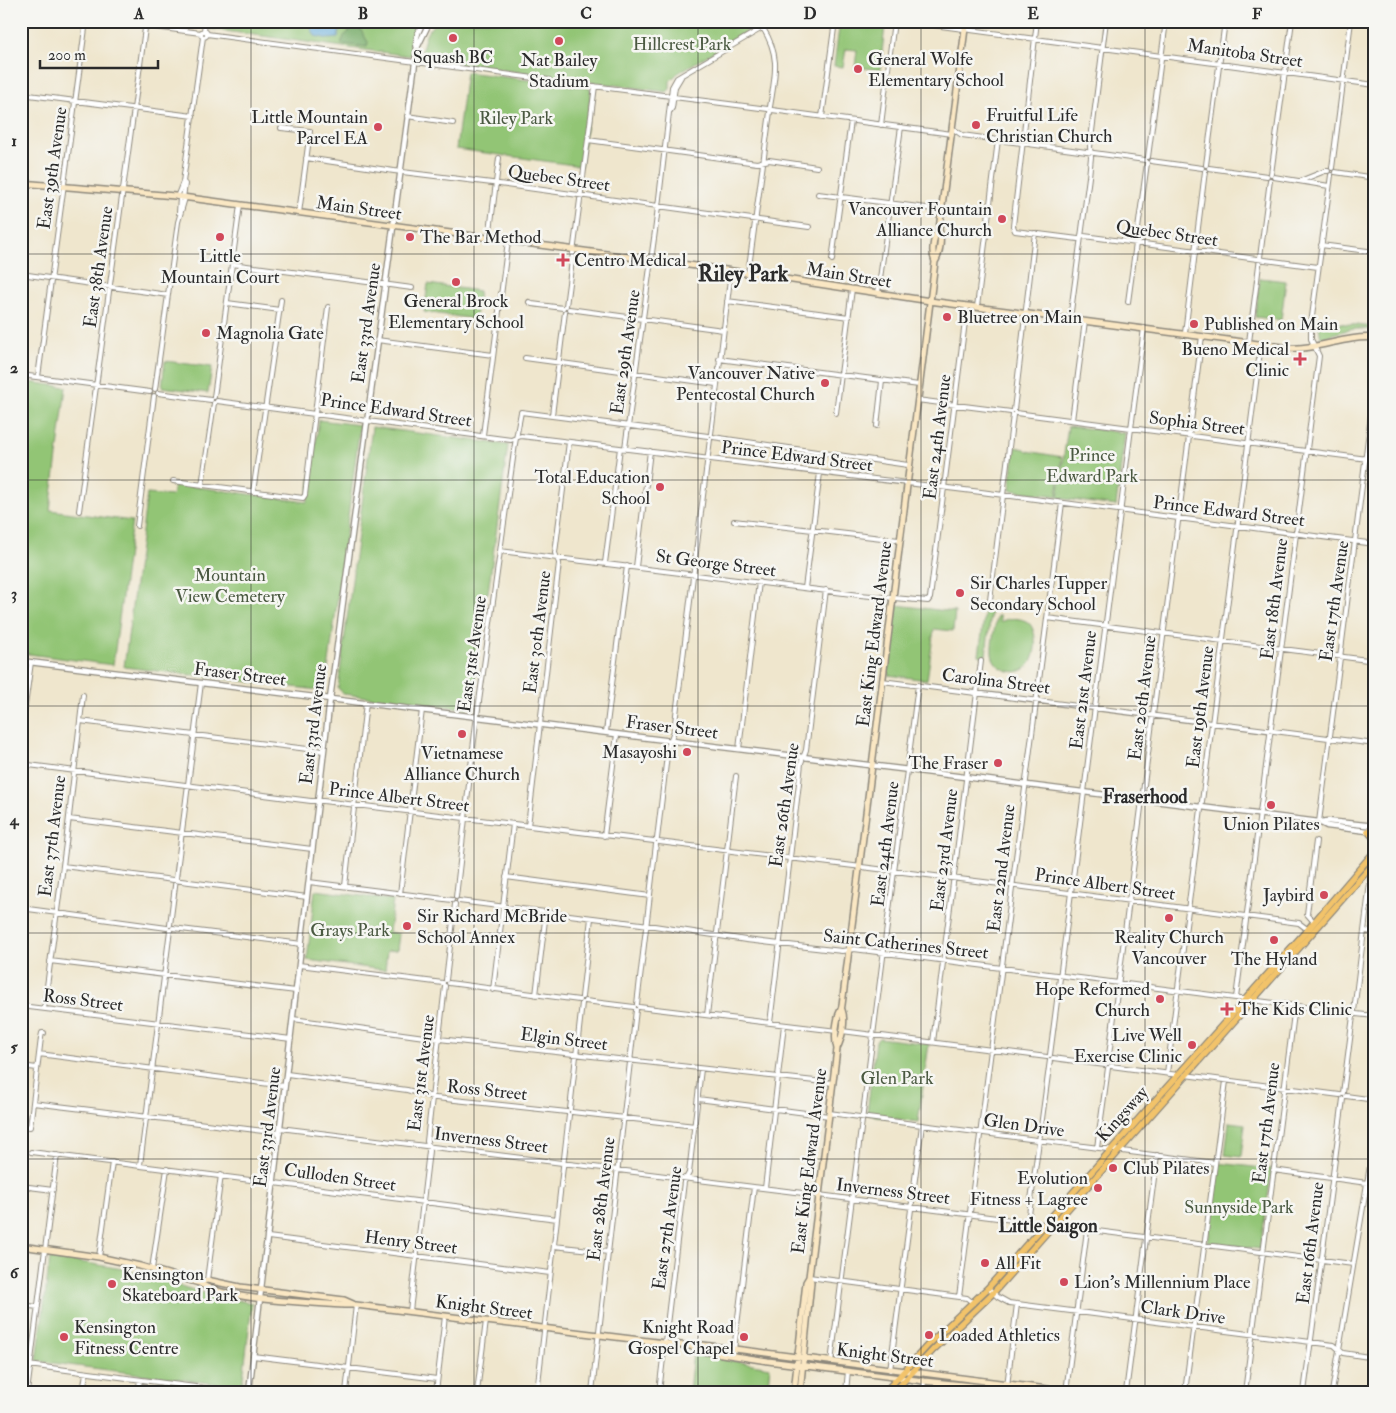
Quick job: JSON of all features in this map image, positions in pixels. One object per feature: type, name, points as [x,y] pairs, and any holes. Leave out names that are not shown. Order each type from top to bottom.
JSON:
[{"type":"main road","name":"East King Edward Avenue","points":[[794,1392],[801,1358],[805,1289],[809,1277],[837,1049],[840,1043],[838,1015],[842,1010],[908,465],[935,262],[933,257],[936,233],[939,229],[942,210],[966,21]]},
{"type":"main road","name":"Main Street","points":[[21,183],[181,197],[731,271],[930,301],[1261,344],[1297,348],[1315,347],[1348,338],[1375,338]]},
{"type":"main road","points":[[1371,832],[1375,839]]},
{"type":"main road","name":"Kingsway","points":[[991,1290],[1044,1224],[1314,922],[1375,850]]},
{"type":"main road","name":"Kingsway","points":[[894,1392],[1052,1225],[1375,862]]},
{"type":"main road","name":"Knight Street","points":[[21,1246],[99,1257],[199,1282],[205,1286],[225,1292],[260,1298],[356,1305],[665,1343],[697,1348],[702,1351],[800,1366],[905,1379],[1071,1392]]},
{"type":"main road","name":"Knight Street","points":[[199,1282],[207,1280],[261,1290],[344,1300],[356,1305]]},
{"type":"main road","name":"Kingsway","points":[[885,1392],[903,1371],[976,1306]]},
{"type":"main road","name":"Knight Street","points":[[697,1348],[703,1345],[911,1372],[1030,1392]]},
{"type":"main road","name":"East King Edward Avenue","points":[[800,1366],[800,1392]]},
{"type":"street","points":[[21,56],[26,21]]},
{"type":"street","name":"East 39th Avenue","points":[[38,377],[86,21]]},
{"type":"street","points":[[108,21],[146,24],[204,34],[549,80]]},
{"type":"street","points":[[137,526],[206,21]]},
{"type":"street","points":[[417,48],[417,38],[424,21]]},
{"type":"street","points":[[417,48],[430,21]]},
{"type":"street","points":[[672,96],[674,82],[677,78],[774,21]]},
{"type":"street","points":[[822,117],[835,21]]},
{"type":"street","points":[[881,124],[894,21]]},
{"type":"street","name":"Manitoba Street","points":[[904,21],[1375,85]]},
{"type":"street","points":[[1022,144],[1037,21]]},
{"type":"street","points":[[1070,319],[1106,21]]},
{"type":"street","points":[[1128,302],[1166,21]]},
{"type":"street","points":[[1185,333],[1224,21]]},
{"type":"street","points":[[1249,342],[1292,21]]},
{"type":"street","name":"East 18th Avenue","points":[[1236,998],[1319,356],[1311,339],[1311,324],[1351,21]]},
{"type":"street","name":"East 38th Avenue","points":[[79,511],[146,24]]},
{"type":"street","points":[[748,274],[776,60],[772,43],[763,28]]},
{"type":"street","name":"East 33rd Avenue","points":[[249,1392],[330,700],[417,48]]},
{"type":"street","points":[[908,465],[710,436],[552,416],[594,86],[1329,186]]},
{"type":"street","points":[[21,94],[193,116]]},
{"type":"street","name":"East 29th Avenue","points":[[605,563],[623,448],[629,425],[672,96]]},
{"type":"street","points":[[407,116],[453,123]]},
{"type":"street","points":[[832,260],[852,121]]},
{"type":"street","points":[[878,293],[901,127]]},
{"type":"street","points":[[281,128],[310,131],[299,213]]},
{"type":"street","points":[[952,134],[962,135]]},
{"type":"street","points":[[588,140],[757,164],[769,160],[818,167]]},
{"type":"street","points":[[977,307],[998,140]]},
{"type":"street","name":"Quebec Street","points":[[1022,144],[1013,228],[1015,231],[1078,239],[1084,236],[1318,267]]},
{"type":"street","name":"Quebec Street","points":[[306,158],[809,226]]},
{"type":"street","points":[[489,239],[499,158]]},
{"type":"street","points":[[1300,181],[1325,171],[1375,178]]},
{"type":"street","points":[[818,194],[942,210]]},
{"type":"street","points":[[202,485],[240,205]]},
{"type":"street","points":[[990,600],[1035,233]]},
{"type":"street","points":[[483,436],[508,241]]},
{"type":"street","points":[[1321,245],[1375,252]]},
{"type":"street","points":[[232,264],[412,288]]},
{"type":"street","name":"East 28th Avenue","points":[[592,1392],[665,768],[673,734],[731,271]]},
{"type":"street","points":[[21,274],[168,295]]},
{"type":"street","points":[[836,413],[852,289]]},
{"type":"street","points":[[253,492],[282,300]]},
{"type":"street","points":[[727,301],[848,317]]},
{"type":"street","points":[[529,302],[566,309],[723,330]]},
{"type":"street","points":[[227,303],[280,310]]},
{"type":"street","name":"East 24th Avenue","points":[[928,601],[930,598],[945,488],[967,306]]},
{"type":"street","points":[[173,481],[303,498],[305,495],[315,413],[314,407],[328,307]]},
{"type":"street","points":[[1072,420],[1085,320]]},
{"type":"street","name":"East 21st Avenue","points":[[1028,1222],[1144,328]]},
{"type":"street","name":"East 20th Avenue","points":[[1097,1148],[1202,336]]},
{"type":"street","points":[[377,340],[493,355]]},
{"type":"street","name":"East 19th Avenue","points":[[1167,1073],[1261,344]]},
{"type":"street","points":[[525,358],[716,384]]},
{"type":"street","points":[[720,360],[919,385]]},
{"type":"street","points":[[21,375],[150,392],[156,391]]},
{"type":"street","points":[[877,426],[882,381]]},
{"type":"street","name":"East 17th Avenue","points":[[1319,822],[1375,384]]},
{"type":"street","name":"Prince Edward Street","points":[[156,391],[512,440],[521,436],[650,451],[1375,544]]},
{"type":"street","points":[[150,392],[154,396]]},
{"type":"street","name":"Sophia Street","points":[[917,400],[1375,460]]},
{"type":"street","name":"East 31st Avenue","points":[[410,1312],[429,1151],[427,1141],[477,716],[520,414],[521,412],[526,412],[552,416]]},
{"type":"street","name":"East 30th Avenue","points":[[528,826],[559,563],[555,553],[569,442]]},
{"type":"street","points":[[636,567],[650,451]]},
{"type":"street","points":[[805,588],[820,473]]},
{"type":"street","name":"East 22nd Avenue","points":[[959,1297],[1062,503]]},
{"type":"street","points":[[734,521],[899,540]]},
{"type":"street","name":"St George Street","points":[[500,551],[928,601]]},
{"type":"street","points":[[606,732],[627,566]]},
{"type":"street","points":[[739,749],[759,582]]},
{"type":"street","name":"East 26th Avenue","points":[[770,1023],[826,590]]},
{"type":"street","points":[[1047,618],[1375,661]]},
{"type":"street","name":"Fraser Street","points":[[21,661],[1026,784],[1260,815],[1375,826]]},
{"type":"street","name":"East 23rd Avenue","points":[[932,1042],[981,661]]},
{"type":"street","points":[[21,735],[31,662]]},
{"type":"street","name":"Carolina Street","points":[[882,681],[1375,744]]},
{"type":"street","points":[[140,1165],[200,683]]},
{"type":"street","name":"East 24th Avenue","points":[[831,1362],[918,685]]},
{"type":"street","name":"East 37th Avenue","points":[[44,1009],[83,695]]},
{"type":"street","points":[[345,886],[366,704]]},
{"type":"street","points":[[400,894],[422,710]]},
{"type":"street","points":[[80,721],[324,750]]},
{"type":"street","points":[[604,836],[617,734]]},
{"type":"street","name":"Prince Albert Street","points":[[21,764],[188,786],[1013,885],[1299,923],[1307,929]]},
{"type":"street","points":[[706,1015],[736,776]]},
{"type":"street","points":[[69,819],[312,849]]},
{"type":"street","name":"Fraser Street","points":[[1319,822],[1327,826],[1371,832]]},
{"type":"street","points":[[493,990],[513,824]]},
{"type":"street","points":[[1314,922],[1307,914],[1316,841]]},
{"type":"street","points":[[63,866],[307,897]]},
{"type":"street","name":"East 16th Avenue","points":[[1304,1392],[1354,1014],[1371,875],[1368,870]]},
{"type":"street","points":[[506,877],[650,896]]},
{"type":"street","name":"Saint Catherines Street","points":[[308,882],[646,924],[842,952],[854,949],[1375,1016]]},
{"type":"street","points":[[21,908],[302,944]]},
{"type":"street","points":[[536,995],[546,912]]},
{"type":"street","points":[[537,1392],[591,918]]},
{"type":"street","points":[[1364,931],[1375,932]]},
{"type":"street","points":[[50,961],[296,991]]},
{"type":"street","points":[[299,965],[932,1042],[1375,1100]]},
{"type":"street","name":"Ross Street","points":[[21,1006],[291,1038]]},
{"type":"street","name":"East 17th Avenue","points":[[1245,1392],[1295,1006]]},
{"type":"street","name":"Elgin Street","points":[[293,1019],[439,1039],[833,1083]]},
{"type":"street","points":[[765,1188],[784,1025]]},
{"type":"street","points":[[21,1126],[30,1127],[41,1038],[44,1032]]},
{"type":"street","points":[[39,1054],[285,1086]]},
{"type":"street","points":[[21,1066],[37,1068]]},
{"type":"street","name":"East 27th Avenue","points":[[659,1392],[684,1182],[690,1174],[701,1068]]},
{"type":"street","name":"Ross Street","points":[[287,1074],[407,1090],[432,1097],[695,1126]]},
{"type":"street","points":[[1185,1392],[1226,1081]]},
{"type":"street","name":"Glen Drive","points":[[698,1099],[980,1132],[1215,1163]]},
{"type":"street","name":"Inverness Street","points":[[33,1103],[687,1178],[1353,1264]]},
{"type":"street","points":[[890,1370],[922,1125]]},
{"type":"street","points":[[1332,1392],[1375,1136]]},
{"type":"street","name":"Culloden Street","points":[[31,1152],[557,1218]]},
{"type":"street","points":[[27,1392],[57,1155]]},
{"type":"street","points":[[1126,1392],[1157,1155]]},
{"type":"street","points":[[99,1257],[112,1162]]},
{"type":"street","points":[[152,1269],[167,1169]]},
{"type":"street","points":[[1273,1170],[1367,1183]]},
{"type":"street","points":[[207,1280],[221,1175]]},
{"type":"street","points":[[21,1186],[53,1190]]},
{"type":"street","points":[[734,1350],[754,1187]]},
{"type":"street","points":[[1366,1190],[1375,1191]]},
{"type":"street","points":[[1066,1391],[1087,1230]]},
{"type":"street","name":"Henry Street","points":[[268,1237],[550,1273]]},
{"type":"street","points":[[554,1246],[608,1252]]},
{"type":"street","points":[[809,1277],[968,1298],[976,1306]]},
{"type":"street","name":"Clark Drive","points":[[991,1290],[1004,1302],[1334,1345],[1344,1354],[1375,1358]]},
{"type":"street","points":[[1007,1388],[1017,1304]]},
{"type":"street","points":[[21,1305],[38,1307]]},
{"type":"street","points":[[346,1392],[356,1305]]},
{"type":"street","points":[[436,1392],[445,1316]]},
{"type":"street","points":[[477,1392],[486,1321]]},
{"type":"street","points":[[253,1356],[437,1379]]},
{"type":"street","points":[[21,1364],[194,1389],[233,1392]]},
{"type":"street","points":[[846,1392],[848,1371]]},
{"type":"street","points":[[83,1392],[86,1373]]},
{"type":"street","points":[[138,1392],[140,1380]]},
{"type":"street","points":[[923,1392],[924,1381]]},
{"type":"green space","points":[[211,21],[419,21],[414,28],[410,56],[210,29]]},
{"type":"green space","points":[[348,21],[361,21],[359,27],[368,42],[367,47],[341,44],[344,36],[349,32]]},
{"type":"green space","name":"Hillcrest Park","points":[[436,21],[765,21],[678,73],[670,81],[670,89],[667,92],[422,59],[420,57],[426,34]]},
{"type":"green space","points":[[840,21],[885,26],[880,70],[855,67],[857,50],[846,49],[843,67],[834,66]]},
{"type":"green space","name":"Riley Park","points":[[466,72],[590,88],[581,166],[456,149]]},
{"type":"green space","points":[[1260,278],[1286,281],[1281,320],[1255,317]]},
{"type":"green space","points":[[428,284],[479,291],[475,319],[424,312]]},
{"type":"green space","points":[[1318,321],[1374,327],[1374,330],[1352,329],[1321,338]]},
{"type":"green space","points":[[165,361],[212,367],[208,393],[162,387]]},
{"type":"green space","name":"Mountain View Cemetery","points":[[21,381],[66,387],[50,510],[132,521],[113,665],[21,653]]},
{"type":"green space","name":"Mountain View Cemetery","points":[[319,420],[360,425],[326,686],[318,690],[124,667],[147,494],[172,496],[174,484],[307,502]]},
{"type":"green space","name":"Prince Edward Park","points":[[1068,426],[1125,433],[1116,506],[1058,498]]},
{"type":"green space","points":[[372,427],[508,445],[472,704],[468,709],[343,694],[338,688]]},
{"type":"green space","points":[[1015,447],[1062,457],[1057,496],[1010,490]]},
{"type":"green space","points":[[986,603],[990,605],[992,603],[986,655],[984,657],[979,655]]},
{"type":"green space","points":[[897,605],[955,612],[953,631],[934,629],[927,680],[888,675]]},
{"type":"green space","points":[[997,616],[1000,616],[1000,622],[1013,618],[1026,621],[1033,630],[1035,650],[1031,662],[1024,670],[1013,672],[1007,670],[994,660],[992,645]]},
{"type":"green space","name":"Grays Park","points":[[315,890],[393,900],[389,932],[399,934],[397,950],[387,951],[385,970],[307,960]]},
{"type":"green space","name":"Glen Park","points":[[879,1038],[929,1044],[918,1122],[869,1115],[867,1113],[876,1041]]},
{"type":"green space","points":[[1229,1122],[1245,1124],[1241,1157],[1225,1155]]},
{"type":"green space","name":"Sunnyside Park","points":[[1218,1163],[1272,1169],[1260,1249],[1208,1242]]},
{"type":"green space","points":[[50,1257],[123,1269],[211,1295],[252,1303],[242,1387],[37,1361]]},
{"type":"green space","points":[[693,1354],[770,1367],[767,1392],[689,1392]]},
{"type":"water","points":[[313,21],[346,21],[340,29],[338,38],[329,39],[315,36],[311,28]]},
{"type":"place","name":"Squash BC","points":[[453,38]]},
{"type":"place","name":"Nat Bailey Stadium","points":[[559,41]]},
{"type":"place","name":"General Wolfe Elementary School","points":[[858,69]]},
{"type":"place","name":"Fruitful Life Christian Church","points":[[976,125]]},
{"type":"place","name":"Little Mountain Parcel EA","points":[[378,127]]},
{"type":"place","name":"Vancouver Fountain Alliance Church","points":[[1002,219]]},
{"type":"place","name":"Little Mountain Court","points":[[220,237]]},
{"type":"place","name":"The Bar Method","points":[[410,237]]},
{"type":"place","name":"Centro Medical","points":[[563,260]]},
{"type":"place","name":"General Brock Elementary School","points":[[456,282]]},
{"type":"place","name":"Bluetree on Main","points":[[947,317]]},
{"type":"place","name":"Published on Main","points":[[1194,324]]},
{"type":"place","name":"Magnolia Gate","points":[[206,333]]},
{"type":"place","name":"Bueno Medical Clinic","points":[[1300,359]]},
{"type":"place","name":"Vancouver Native Pentecostal Church","points":[[825,383]]},
{"type":"place","name":"Total Education School","points":[[660,487]]},
{"type":"place","name":"Sir Charles Tupper Secondary School","points":[[960,593]]},
{"type":"place","name":"Vietnamese Alliance Church","points":[[462,734]]},
{"type":"place","name":"Masayoshi","points":[[687,752]]},
{"type":"place","name":"The Fraser","points":[[998,763]]},
{"type":"place","name":"Union Pilates","points":[[1271,805]]},
{"type":"place","name":"Jaybird","points":[[1324,895]]},
{"type":"place","name":"Reality Church Vancouver","points":[[1169,918]]},
{"type":"place","name":"Sir Richard McBride School Annex","points":[[407,926]]},
{"type":"place","name":"The Hyland","points":[[1274,940]]},
{"type":"place","name":"Hope Reformed Church","points":[[1160,999]]},
{"type":"place","name":"The Kids Clinic","points":[[1227,1009]]},
{"type":"place","name":"Live Well Exercise Clinic","points":[[1192,1045]]},
{"type":"place","name":"Club Pilates","points":[[1113,1168]]},
{"type":"place","name":"Evolution Fitness + Lagree","points":[[1098,1188]]},
{"type":"place","name":"All Fit","points":[[985,1263]]},
{"type":"place","name":"Lion's Millennium Place","points":[[1064,1282]]},
{"type":"place","name":"Kensington Skateboard Park","points":[[112,1284]]},
{"type":"place","name":"Loaded Athletics","points":[[929,1335]]},
{"type":"place","name":"Kensington Fitness Centre","points":[[64,1337]]},
{"type":"place","name":"Knight Road Gospel Chapel","points":[[744,1337]]},
{"type":"district","name":"Riley Park","points":[[743,273]]},
{"type":"district","name":"Fraserhood","points":[[1145,796]]},
{"type":"district","name":"Little Saigon","points":[[1048,1225]]}]
